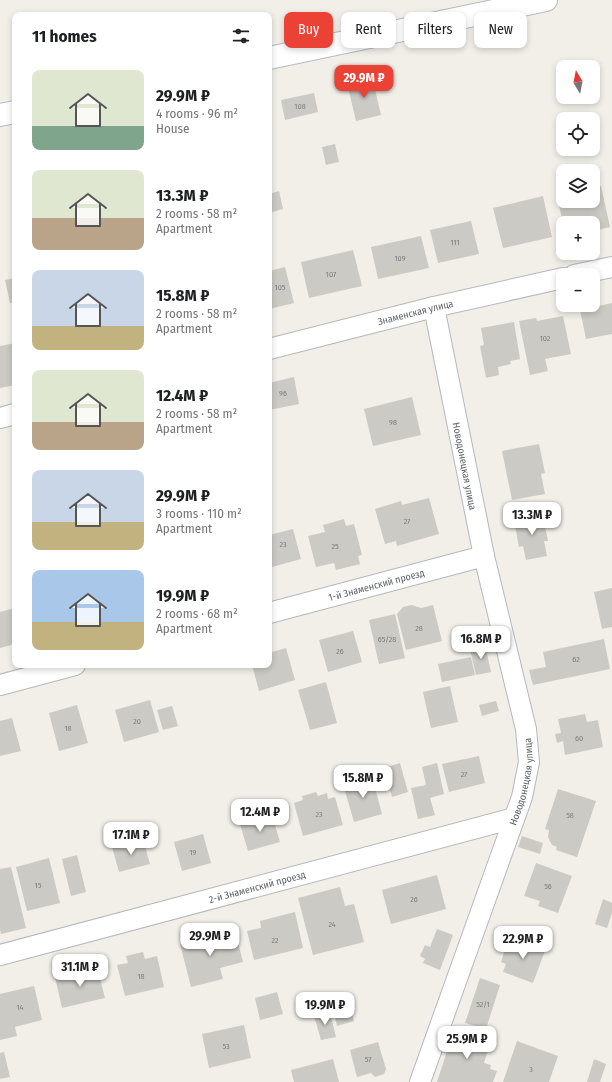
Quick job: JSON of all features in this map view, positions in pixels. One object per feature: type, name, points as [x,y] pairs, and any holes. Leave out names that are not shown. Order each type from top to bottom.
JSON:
[{"type":"street","points":[[272,57],[546,0]]},
{"type":"street","points":[[0,115],[12,113]]},
{"type":"street","points":[[600,270],[612,267]]},
{"type":"street","name":"Знаменская улица","points":[[272,348],[434,306],[556,280]]},
{"type":"street","name":"Новодонецкая улица","points":[[420,1082],[522,797],[529,762],[526,730],[484,556],[434,306]]},
{"type":"street","points":[[0,418],[12,415]]},
{"type":"street","name":"1-й Знаменский проезд","points":[[272,612],[484,556]]},
{"type":"street","points":[[0,685],[64,668]]},
{"type":"street","name":"2-й Знаменский проезд","points":[[0,955],[514,818]]},
{"type":"building","points":[[372,77],[381,115],[356,121],[347,83]]},
{"type":"building","points":[[314,93],[318,112],[285,120],[281,100]]},
{"type":"building","points":[[335,144],[339,162],[326,165],[322,147]]},
{"type":"building","points":[[600,186],[610,227],[600,229],[600,216],[561,216],[560,208],[600,208]]},
{"type":"building","points":[[279,191],[283,209],[272,212],[272,193]]},
{"type":"building","points":[[543,196],[552,237],[503,248],[493,208]]},
{"type":"building","points":[[471,221],[479,254],[438,263],[430,230]]},
{"type":"building","points":[[421,236],[429,268],[378,279],[371,247]]},
{"type":"building","points":[[353,250],[362,286],[309,298],[301,262]]},
{"type":"building","points":[[285,267],[294,303],[272,308],[272,270]]},
{"type":"building","points":[[12,279],[12,303],[10,303],[5,280]]},
{"type":"building","points":[[612,303],[612,334],[586,339],[580,312],[600,312],[600,306]]},
{"type":"building","points":[[563,316],[571,354],[545,359],[548,371],[530,375],[519,321],[536,318],[537,321]]},
{"type":"building","points":[[514,322],[520,359],[510,361],[511,364],[498,367],[499,375],[486,378],[480,346],[484,345],[481,328]]},
{"type":"building","points":[[12,344],[12,386],[0,388],[0,346]]},
{"type":"building","points":[[294,377],[299,404],[272,409],[272,382]]},
{"type":"building","points":[[412,397],[421,435],[373,446],[364,409]]},
{"type":"building","points":[[539,444],[545,473],[541,474],[545,494],[512,500],[502,451]]},
{"type":"building","points":[[429,498],[439,534],[397,546],[396,541],[385,544],[375,509],[401,501],[402,505]]},
{"type":"building","points":[[542,513],[548,541],[544,541],[547,556],[526,560],[523,546],[519,547],[514,520]]},
{"type":"building","points":[[344,519],[346,526],[354,524],[362,555],[358,556],[360,564],[336,570],[334,563],[316,567],[308,536],[325,532],[323,525]]},
{"type":"building","points":[[293,529],[301,559],[272,567],[272,534]]},
{"type":"building","points":[[612,588],[612,627],[602,629],[594,592]]},
{"type":"building","points":[[412,605],[421,608],[433,605],[442,641],[406,650],[397,614],[403,607]]},
{"type":"building","points":[[12,609],[12,645],[0,648],[0,612]]},
{"type":"building","points":[[395,614],[405,658],[379,664],[369,620]]},
{"type":"building","points":[[353,631],[362,662],[328,672],[319,640]]},
{"type":"building","points":[[604,639],[610,669],[533,685],[529,670],[546,667],[543,652]]},
{"type":"building","points":[[485,645],[491,672],[476,675],[470,649]]},
{"type":"building","points":[[286,648],[295,680],[259,691],[253,668],[272,668],[272,652]]},
{"type":"building","points":[[471,657],[475,675],[442,682],[438,664]]},
{"type":"building","points":[[326,682],[337,723],[310,730],[298,690]]},
{"type":"building","points":[[450,686],[458,722],[431,728],[423,692]]},
{"type":"building","points":[[150,700],[159,732],[124,742],[115,710]]},
{"type":"building","points":[[496,701],[499,711],[482,716],[479,705]]},
{"type":"building","points":[[77,705],[88,743],[59,751],[49,713]]},
{"type":"building","points":[[172,706],[178,726],[163,730],[157,710]]},
{"type":"building","points":[[585,714],[587,722],[598,720],[603,747],[565,755],[563,741],[557,743],[555,734],[561,733],[558,719]]},
{"type":"building","points":[[12,718],[21,751],[0,756],[0,721]]},
{"type":"building","points":[[479,756],[485,783],[449,792],[442,764]]},
{"type":"building","points":[[400,763],[408,792],[392,797],[384,768]]},
{"type":"building","points":[[437,763],[444,794],[430,798],[435,815],[418,819],[411,788],[426,785],[422,767]]},
{"type":"building","points":[[372,776],[382,814],[354,822],[343,784]]},
{"type":"building","points":[[558,789],[596,801],[577,857],[556,850],[557,847],[552,845],[548,837],[549,830],[545,829]]},
{"type":"building","points":[[316,792],[318,796],[327,793],[328,799],[335,797],[343,825],[303,836],[294,803],[303,800],[302,796]]},
{"type":"building","points":[[272,815],[280,842],[248,851],[240,824]]},
{"type":"building","points":[[203,834],[211,863],[182,871],[174,842]]},
{"type":"building","points":[[522,836],[543,843],[540,854],[518,847]]},
{"type":"building","points":[[143,839],[150,864],[119,872],[112,847]]},
{"type":"building","points":[[77,855],[86,892],[71,896],[62,859]]},
{"type":"building","points":[[49,858],[60,903],[27,911],[16,867]]},
{"type":"building","points":[[536,863],[572,876],[558,913],[538,906],[540,901],[524,896]]},
{"type":"building","points":[[11,867],[26,928],[1,934],[0,869]]},
{"type":"building","points":[[437,875],[446,909],[391,924],[382,890]]},
{"type":"building","points":[[340,887],[345,906],[354,904],[364,942],[313,955],[298,898]]},
{"type":"building","points":[[603,899],[612,903],[612,913],[607,928],[595,924]]},
{"type":"building","points":[[295,912],[303,948],[254,960],[247,931],[261,928],[260,921]]},
{"type":"building","points":[[437,929],[453,935],[440,970],[423,963],[425,959],[420,956],[425,945],[430,947]]},
{"type":"building","points":[[235,931],[243,962],[220,968],[223,979],[191,987],[180,944]]},
{"type":"building","points":[[516,937],[546,948],[533,983],[503,972],[506,964],[501,962],[506,946],[512,948]]},
{"type":"building","points":[[143,952],[145,959],[157,956],[164,987],[125,996],[117,965],[128,963],[126,956]]},
{"type":"building","points":[[97,967],[105,998],[62,1008],[55,977]]},
{"type":"building","points":[[480,978],[500,985],[486,1029],[465,1023]]},
{"type":"building","points":[[34,986],[42,1020],[15,1027],[17,1036],[0,1040],[0,994]]},
{"type":"building","points":[[277,992],[283,1014],[260,1020],[255,998]]},
{"type":"building","points":[[350,1004],[354,1021],[337,1026],[333,1008]]},
{"type":"building","points":[[330,1012],[336,1037],[321,1040],[314,1016]]},
{"type":"building","points":[[244,1025],[251,1058],[209,1068],[202,1034]]},
{"type":"building","points":[[461,1026],[481,1033],[478,1043],[489,1047],[484,1063],[491,1065],[490,1069],[497,1071],[493,1082],[437,1082],[451,1039],[456,1040]]},
{"type":"building","points":[[517,1041],[558,1056],[549,1082],[503,1082]]},
{"type":"building","points":[[378,1042],[386,1069],[384,1074],[375,1077],[371,1073],[357,1077],[350,1050]]},
{"type":"building","points":[[4,1052],[10,1077],[0,1079],[0,1053]]},
{"type":"building","points":[[333,1059],[339,1082],[294,1082],[291,1070]]},
{"type":"building","points":[[594,1059],[606,1064],[600,1082],[587,1082]]}]
